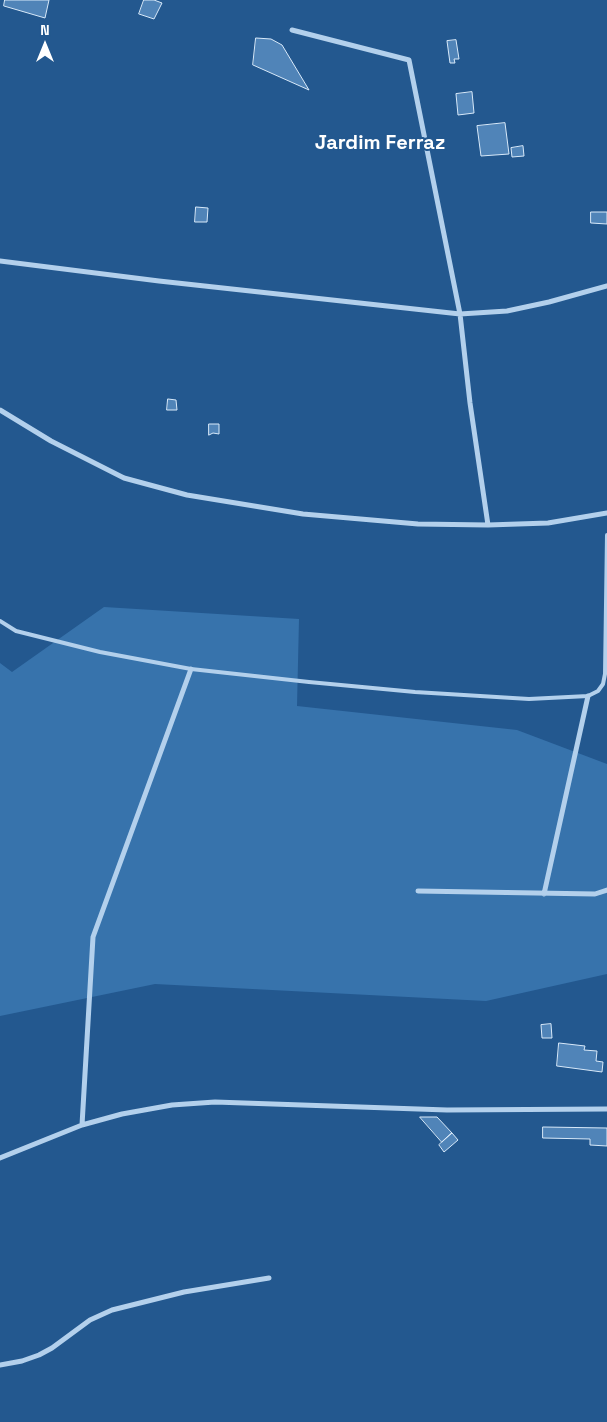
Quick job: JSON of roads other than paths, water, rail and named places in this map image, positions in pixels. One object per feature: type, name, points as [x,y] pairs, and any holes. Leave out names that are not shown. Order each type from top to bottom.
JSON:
[{"type":"street","points":[[292,30],[410,60],[460,314],[470,403],[488,525]]},
{"type":"street","points":[[0,261],[169,282],[460,314],[507,311],[607,286]]},
{"type":"street","points":[[0,410],[51,440],[124,478],[187,495],[312,514],[418,524],[488,525],[548,523],[607,513]]},
{"type":"street","points":[[82,1125],[92,937],[191,669]]},
{"type":"street","points":[[544,894],[588,696]]},
{"type":"street","points":[[418,891],[595,894],[607,890]]},
{"type":"street","points":[[0,1158],[82,1125],[122,1114],[172,1105],[215,1102],[448,1110],[607,1108]]},
{"type":"street","points":[[0,1365],[22,1361],[39,1355],[52,1348],[90,1320],[112,1310],[184,1292],[269,1278]]},
{"type":"lane","points":[[0,621],[16,631],[100,652],[191,669],[309,682],[529,700],[588,696],[598,691],[603,684],[605,674],[607,535]]},
{"type":"district","name":"Jardim Ferraz","points":[[380,144]]}]
